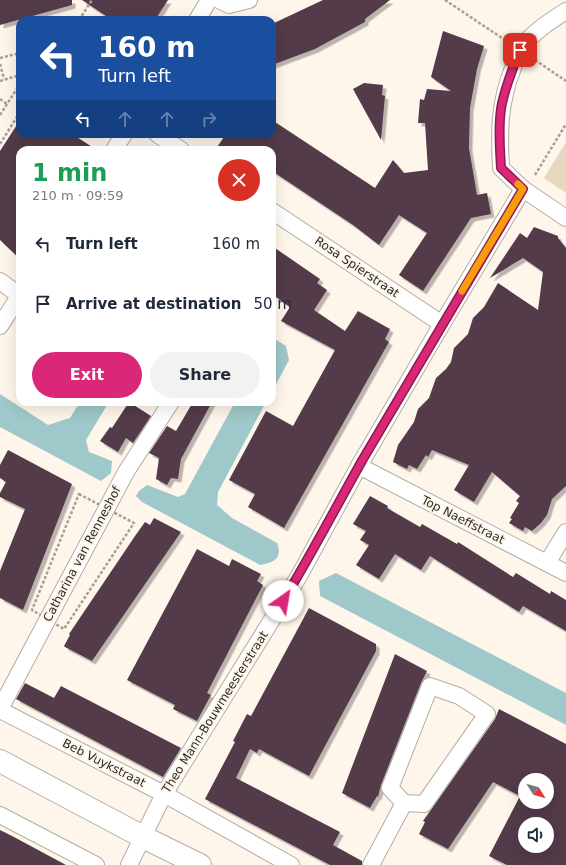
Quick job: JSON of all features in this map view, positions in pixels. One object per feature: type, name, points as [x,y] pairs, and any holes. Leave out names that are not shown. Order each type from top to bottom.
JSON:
[{"type":"street","points":[[199,16],[209,0]]},
{"type":"street","points":[[219,0],[229,5],[249,0]]},
{"type":"street","points":[[566,11],[540,29],[520,50],[509,78],[501,108],[499,140],[501,168],[523,189],[566,218]]},
{"type":"street","points":[[163,138],[175,146]]},
{"type":"street","name":"Theo Mann-Bouwmeesterstraat","points":[[129,865],[164,794],[299,576],[359,466],[523,189]]},
{"type":"street","name":"Rosa Spierstraat","points":[[276,214],[442,324]]},
{"type":"street","points":[[0,281],[16,292]]},
{"type":"street","points":[[0,326],[16,301]]},
{"type":"street","name":"Catharina van Renneshof","points":[[0,710],[126,472],[169,406]]},
{"type":"street","name":"Top Naeffstraat","points":[[359,466],[566,573]]},
{"type":"street","points":[[547,563],[566,532]]},
{"type":"street","points":[[430,686],[459,696],[487,714],[424,804],[404,803],[390,788],[430,686]]},
{"type":"street","name":"Beb Vuykstraat","points":[[0,710],[164,794],[291,865]]},
{"type":"street","points":[[0,761],[143,837],[200,865]]},
{"type":"street","points":[[371,865],[404,803]]},
{"type":"street","points":[[0,815],[96,865]]},
{"type":"path","points":[[82,16],[92,0]]},
{"type":"path","points":[[0,58],[16,54]]},
{"type":"path","points":[[0,64],[4,80]]},
{"type":"path","points":[[0,81],[16,76]]},
{"type":"path","points":[[0,115],[16,92]]},
{"type":"path","points":[[0,99],[7,104]]},
{"type":"path","points":[[0,144],[16,118]]},
{"type":"path","points":[[523,189],[532,181],[566,124]]},
{"type":"shaded area","points":[[566,142],[566,193],[544,178]]},
{"type":"water","points":[[276,340],[286,346],[289,360],[276,384]]},
{"type":"water","points":[[0,394],[16,404],[16,406],[19,406],[48,425],[70,418],[78,406],[107,406],[86,440],[89,452],[112,461],[111,473],[101,481],[0,427]]},
{"type":"water","points":[[233,406],[264,406],[218,492],[217,505],[232,518],[277,543],[279,552],[276,559],[269,563],[260,565],[142,502],[136,496],[139,491],[147,485],[178,497],[185,494]]},
{"type":"water","points":[[336,573],[566,693],[566,725],[320,596],[319,581]]},
{"type":"building","points":[[0,0],[72,0],[72,5],[32,16],[16,16],[16,21],[0,25]]},
{"type":"building","points":[[82,0],[168,0],[158,16],[106,16]]},
{"type":"building","points":[[323,0],[390,0],[365,19],[365,22],[315,49],[276,64],[276,22]]},
{"type":"building","points":[[443,31],[484,46],[477,69],[470,108],[469,148],[477,195],[487,193],[491,214],[471,218],[423,291],[399,275],[427,233],[399,215],[379,245],[353,225],[276,174],[276,146],[218,146],[223,138],[276,138],[276,123],[375,188],[393,160],[404,173],[428,170],[425,123],[418,123],[420,99],[424,100],[427,89],[451,91],[431,77]]},
{"type":"building","points":[[364,83],[383,85],[382,95],[385,96],[381,140],[353,89]]},
{"type":"building","points":[[16,126],[16,138],[78,138],[91,146],[16,146],[16,255],[0,240],[0,151]]},
{"type":"building","points":[[534,227],[558,236],[566,248],[566,486],[552,499],[547,515],[541,523],[532,531],[525,527],[523,531],[509,523],[512,519],[510,518],[519,503],[516,501],[520,496],[492,472],[474,502],[454,490],[469,465],[432,450],[428,457],[426,455],[417,469],[409,465],[407,469],[393,462],[398,445],[414,422],[418,409],[429,398],[436,378],[451,362],[454,348],[468,334],[473,318],[484,307],[498,283],[538,310],[543,272],[523,258],[490,278],[520,233],[527,238]]},
{"type":"building","points":[[276,249],[320,279],[317,283],[327,290],[314,310],[345,331],[358,311],[390,329],[385,339],[389,342],[284,528],[248,507],[255,494],[229,480],[266,411],[293,426],[335,350],[281,321],[290,307],[276,297]]},
{"type":"building","points":[[126,406],[135,406],[151,416],[133,443],[126,438],[118,452],[100,441],[110,427],[112,428]]},
{"type":"building","points":[[191,406],[210,406],[181,459],[178,479],[171,478],[167,485],[156,479],[159,458],[149,453],[167,426],[176,431]]},
{"type":"building","points":[[8,450],[72,484],[23,610],[0,598],[0,571],[25,509],[0,497],[0,493],[6,482],[0,478],[0,465]]},
{"type":"building","points":[[370,496],[388,506],[387,508],[420,527],[422,524],[457,544],[458,542],[513,577],[516,573],[550,594],[551,591],[566,600],[566,631],[523,606],[519,612],[430,556],[421,570],[395,554],[379,579],[356,565],[369,545],[360,540],[366,531],[353,524]]},
{"type":"building","points":[[154,518],[181,532],[92,661],[65,647],[64,646],[70,635],[69,634],[135,536],[145,522],[150,525]]},
{"type":"building","points":[[197,549],[229,566],[232,559],[261,574],[257,581],[263,585],[207,693],[211,695],[197,721],[173,709],[175,705],[127,680]]},
{"type":"building","points":[[309,608],[376,644],[376,651],[309,776],[259,749],[257,753],[250,749],[236,778],[340,832],[333,845],[362,861],[362,865],[330,865],[205,799],[235,742],[233,741],[247,714],[251,716]]},
{"type":"building","points":[[395,654],[427,671],[381,785],[378,797],[377,796],[370,808],[342,793]]},
{"type":"building","points":[[25,683],[54,698],[61,686],[181,748],[163,777],[16,699]]},
{"type":"building","points":[[499,709],[566,744],[566,865],[507,865],[489,856],[518,800],[518,809],[554,809],[554,773],[518,773],[518,795],[493,782],[448,849],[419,834],[425,822],[423,821],[495,719]]},
{"type":"building","points":[[0,830],[14,837],[66,865],[0,865]]},
{"type":"slow traffic","points":[[462,291],[523,189],[518,184]]},
{"type":"route","points":[[283,601],[299,576],[359,466],[434,337],[523,189],[501,168],[499,140],[501,108],[509,78],[520,50]]}]
